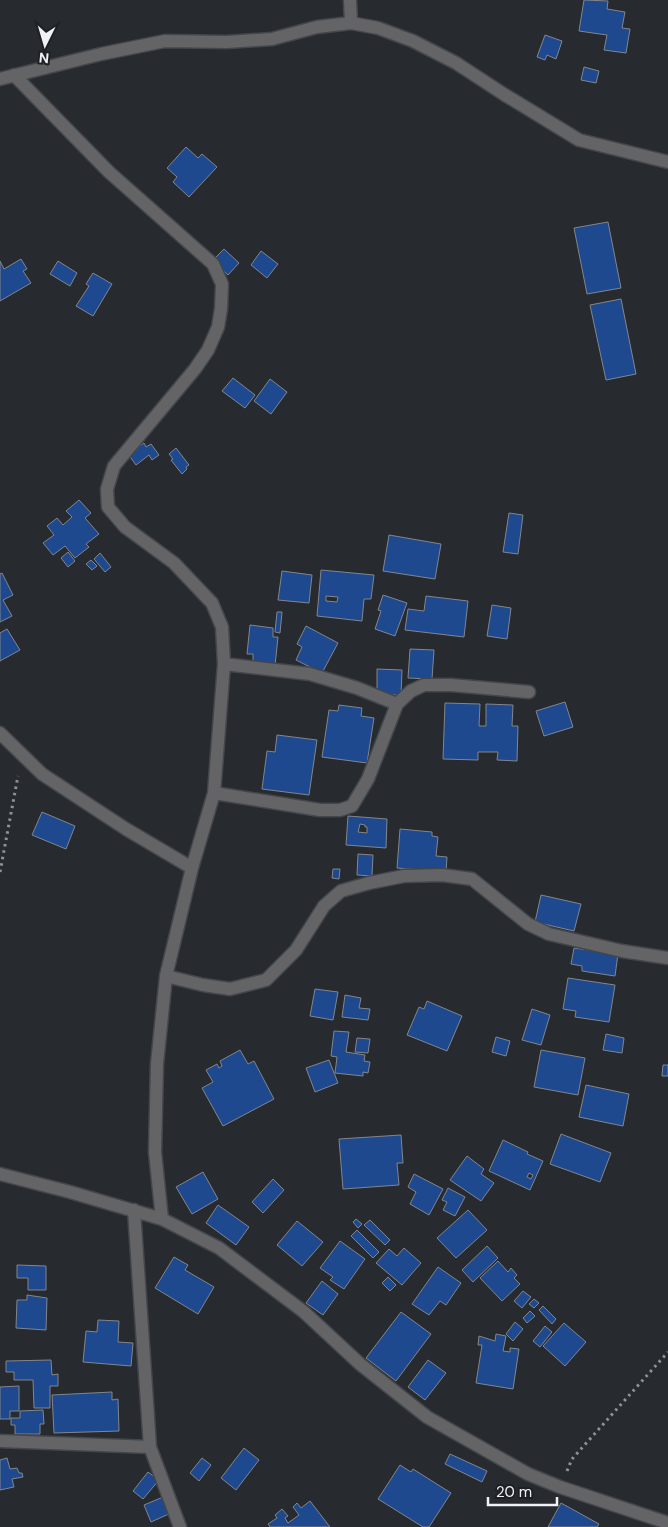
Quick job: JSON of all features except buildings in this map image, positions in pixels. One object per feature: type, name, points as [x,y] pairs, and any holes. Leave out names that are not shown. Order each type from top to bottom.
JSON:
[{"type":"street","points":[[350,0],[351,23]]},
{"type":"street","points":[[0,79],[101,54],[165,41],[227,42],[272,39],[317,27],[351,23],[378,28],[413,41],[456,63],[578,140],[668,162]]},
{"type":"street","points":[[14,76],[109,172],[213,264],[222,284],[218,327],[208,350],[189,376],[114,466],[107,488],[108,507],[125,527],[174,563],[212,603],[222,627],[224,664],[214,793],[192,868],[166,976],[157,1064],[154,1152],[162,1219]]},
{"type":"street","points":[[224,664],[310,674],[357,688],[397,704]]},
{"type":"street","points":[[214,793],[320,810],[340,810],[352,806],[368,779],[397,704],[411,691],[424,685],[451,685],[529,692]]},
{"type":"street","points":[[0,733],[42,774],[126,829],[192,868]]},
{"type":"street","points":[[166,976],[230,989],[266,980],[296,950],[324,906],[341,891],[369,883],[413,876],[442,875],[472,879],[528,924],[549,934],[622,951],[668,958]]},
{"type":"street","points":[[0,1174],[162,1219],[219,1248],[304,1312],[360,1364],[427,1418],[528,1474],[560,1487],[668,1523]]},
{"type":"street","points":[[134,1210],[150,1447],[180,1527]]},
{"type":"street","points":[[0,1441],[150,1447]]},
{"type":"path","points":[[0,872],[22,755]]},
{"type":"path","points":[[560,1487],[572,1459],[668,1352]]}]
